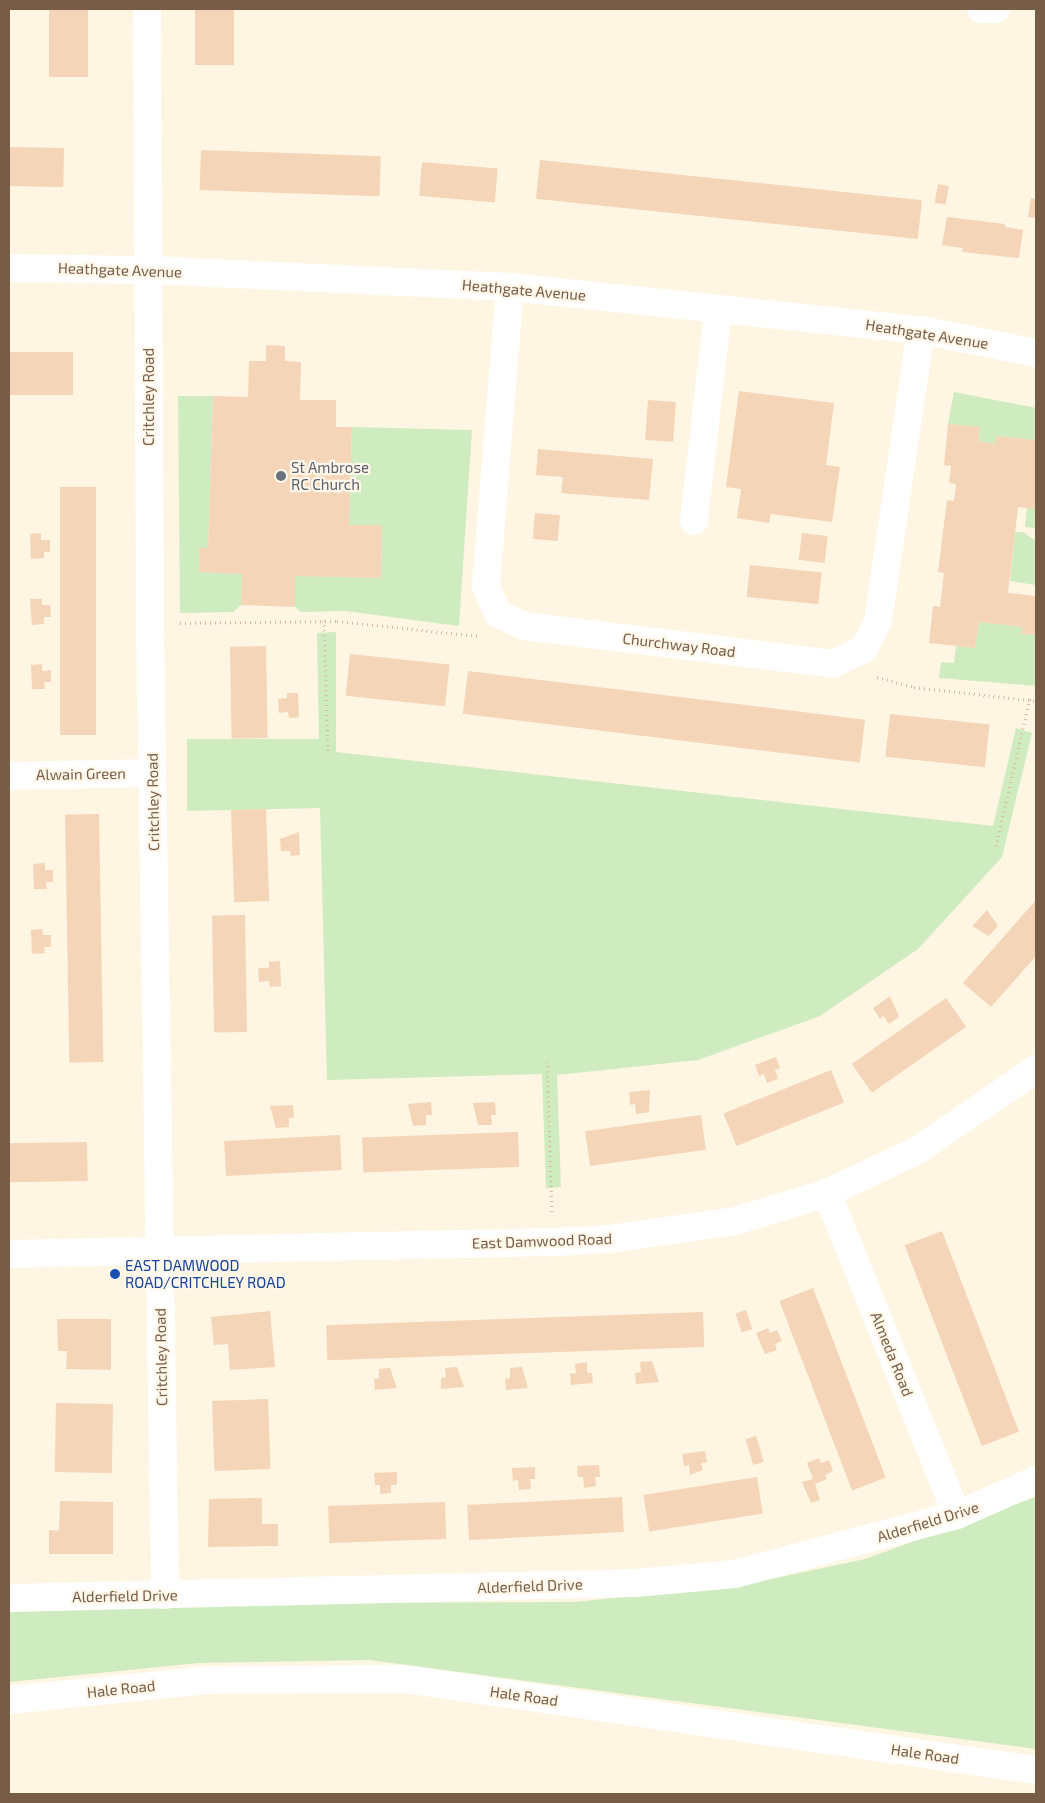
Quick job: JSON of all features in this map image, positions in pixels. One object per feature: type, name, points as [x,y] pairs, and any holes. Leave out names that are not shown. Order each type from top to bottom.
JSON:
[{"type":"street","name":"Critchley Road","points":[[147,9],[150,624],[165,1595]]},
{"type":"street","points":[[981,9],[996,9]]},
{"type":"street","name":"Heathgate Avenue","points":[[9,268],[148,270],[510,287],[921,330],[1036,353]]},
{"type":"street","name":"Churchway Road","points":[[510,287],[486,586],[498,614],[526,626],[833,664]]},
{"type":"street","points":[[694,521],[718,309]]},
{"type":"street","points":[[833,664],[864,650],[878,621],[921,330]]},
{"type":"street","name":"Alwain Green","points":[[9,776],[152,773]]},
{"type":"street","name":"East Damwood Road","points":[[9,1254],[553,1242],[609,1239],[735,1221],[827,1193],[918,1150],[1036,1070]]},
{"type":"street","name":"Almeda Road","points":[[827,1193],[957,1515]]},
{"type":"street","name":"Alderfield Drive","points":[[9,1598],[636,1583],[735,1574],[957,1515],[1036,1480]]},
{"type":"street","name":"Hale Road","points":[[9,1700],[210,1680],[404,1679],[1036,1770]]},
{"type":"path","points":[[324,620],[328,755]]},
{"type":"path","points":[[150,624],[324,620],[480,636]]},
{"type":"path","points":[[833,664],[914,687],[1030,698],[1036,701]]},
{"type":"path","points":[[996,846],[1030,698]]},
{"type":"path","points":[[547,1061],[553,1242]]},
{"type":"green space","points":[[954,392],[1036,408],[1036,440],[997,436],[995,444],[978,441],[979,427],[948,424]]},
{"type":"green space","points":[[178,396],[213,396],[208,548],[199,548],[199,572],[242,574],[241,605],[233,612],[180,613]]},
{"type":"green space","points":[[352,427],[472,430],[459,626],[346,611],[301,612],[295,607],[295,576],[381,578],[382,526],[349,525]]},
{"type":"green space","points":[[1027,508],[1036,509],[1036,528],[1025,527]]},
{"type":"green space","points":[[1015,532],[1023,532],[1036,541],[1036,585],[1010,581]]},
{"type":"green space","points":[[979,622],[1022,627],[1022,634],[1036,635],[1036,686],[939,678],[941,662],[954,663],[956,646],[975,648]]},
{"type":"green space","points":[[336,632],[336,752],[993,826],[1016,728],[1032,733],[1002,857],[918,949],[820,1016],[698,1060],[557,1075],[561,1187],[546,1188],[542,1074],[327,1080],[320,808],[187,811],[187,739],[319,739],[317,633]]},
{"type":"green space","points":[[1036,1497],[1036,1749],[370,1660],[199,1663],[9,1682],[9,1612],[340,1603],[575,1602],[753,1583],[865,1559]]},
{"type":"building","points":[[49,9],[88,9],[88,77],[49,77]]},
{"type":"building","points":[[195,9],[234,9],[234,65],[195,65]]},
{"type":"building","points":[[9,147],[64,148],[63,187],[9,186]]},
{"type":"building","points":[[201,150],[381,156],[379,196],[200,190]]},
{"type":"building","points":[[540,160],[922,200],[918,239],[536,199]]},
{"type":"building","points":[[422,162],[498,169],[495,202],[419,196]]},
{"type":"building","points":[[938,184],[949,186],[946,205],[935,203]]},
{"type":"building","points":[[1031,198],[1036,199],[1036,218],[1028,217]]},
{"type":"building","points":[[947,217],[1005,224],[1005,227],[1023,230],[1019,258],[962,252],[963,248],[942,245]]},
{"type":"building","name":"St Ambrose RC Church","points":[[266,345],[285,346],[285,361],[301,362],[300,400],[336,400],[336,427],[352,427],[349,525],[382,525],[381,578],[295,576],[295,607],[241,605],[242,574],[199,572],[199,548],[208,548],[213,396],[248,397],[249,361],[266,361]]},
{"type":"building","points":[[9,352],[73,352],[73,395],[9,395]]},
{"type":"building","points":[[739,391],[834,403],[826,465],[840,467],[832,522],[771,514],[769,523],[737,518],[741,489],[726,487]]},
{"type":"building","points":[[648,400],[676,402],[673,442],[645,440]]},
{"type":"building","points":[[948,424],[980,427],[978,441],[995,444],[996,436],[1036,440],[1036,509],[1018,507],[1008,593],[1036,596],[1036,635],[1021,634],[1022,627],[979,622],[975,648],[929,643],[933,606],[940,607],[944,573],[938,572],[947,500],[954,501],[956,484],[949,483],[951,466],[944,465]]},
{"type":"building","points":[[538,449],[653,459],[649,500],[561,493],[563,477],[536,475]]},
{"type":"building","points":[[60,487],[96,487],[96,735],[60,735]]},
{"type":"building","points":[[535,513],[560,515],[558,541],[533,539]]},
{"type":"building","points":[[41,533],[41,540],[50,540],[50,552],[44,552],[44,558],[31,559],[30,534]]},
{"type":"building","points":[[802,533],[828,536],[825,563],[799,560]]},
{"type":"building","points":[[750,565],[822,573],[818,604],[747,597]]},
{"type":"building","points":[[30,599],[42,599],[42,605],[50,605],[51,617],[44,617],[44,624],[32,625]]},
{"type":"building","points":[[266,646],[268,738],[232,739],[230,647]]},
{"type":"building","points":[[350,654],[449,664],[445,706],[346,696]]},
{"type":"building","points":[[42,664],[42,671],[51,670],[51,682],[44,682],[45,689],[32,689],[31,665]]},
{"type":"building","points":[[468,671],[865,720],[860,762],[463,714]]},
{"type":"building","points":[[287,693],[298,693],[299,717],[289,718],[288,712],[279,713],[278,699],[287,698]]},
{"type":"building","points":[[890,714],[989,724],[985,767],[886,757]]},
{"type":"building","points":[[266,809],[269,901],[234,902],[231,810]]},
{"type":"building","points":[[99,814],[103,1062],[69,1063],[65,815]]},
{"type":"building","points":[[299,832],[300,855],[291,856],[290,851],[281,851],[280,839]]},
{"type":"building","points":[[45,863],[45,870],[53,870],[53,882],[46,882],[47,889],[34,889],[33,864]]},
{"type":"building","points":[[1036,900],[1036,956],[991,1007],[963,983]]},
{"type":"building","points":[[987,910],[998,926],[989,936],[972,926]]},
{"type":"building","points":[[245,915],[247,1032],[214,1033],[212,916]]},
{"type":"building","points":[[42,929],[43,935],[51,935],[51,947],[44,947],[45,953],[32,954],[31,930]]},
{"type":"building","points":[[280,961],[281,986],[270,987],[269,981],[259,982],[258,968],[269,968],[269,962]]},
{"type":"building","points":[[890,996],[899,1017],[889,1024],[884,1016],[880,1019],[873,1008]]},
{"type":"building","points":[[946,998],[966,1027],[872,1093],[852,1064]]},
{"type":"building","points":[[776,1057],[780,1068],[775,1070],[778,1079],[767,1083],[764,1074],[759,1076],[755,1065]]},
{"type":"building","points":[[831,1070],[844,1102],[737,1146],[723,1113]]},
{"type":"building","points":[[650,1090],[649,1112],[636,1114],[635,1104],[630,1105],[629,1092]]},
{"type":"building","points":[[431,1102],[432,1115],[426,1115],[426,1125],[413,1126],[408,1104]]},
{"type":"building","points":[[495,1102],[496,1115],[491,1115],[492,1125],[478,1125],[473,1103]]},
{"type":"building","points":[[293,1105],[294,1118],[289,1118],[289,1127],[276,1128],[270,1106]]},
{"type":"building","points":[[701,1115],[706,1150],[590,1166],[585,1131]]},
{"type":"building","points":[[518,1132],[519,1167],[363,1172],[362,1137]]},
{"type":"building","points":[[340,1135],[342,1170],[226,1176],[224,1141]]},
{"type":"building","points":[[87,1142],[88,1181],[10,1182],[9,1143]]},
{"type":"building","points":[[942,1231],[1019,1432],[982,1446],[905,1245]]},
{"type":"building","points":[[813,1288],[886,1478],[852,1490],[779,1301]]},
{"type":"building","points":[[746,1310],[752,1329],[742,1332],[736,1313]]},
{"type":"building","points":[[270,1311],[275,1367],[230,1370],[228,1344],[214,1345],[211,1317]]},
{"type":"building","points":[[703,1312],[704,1347],[327,1360],[326,1325]]},
{"type":"building","points":[[57,1319],[111,1319],[111,1370],[66,1369],[67,1351],[58,1351]]},
{"type":"building","points":[[768,1328],[770,1333],[777,1330],[782,1341],[775,1344],[777,1350],[765,1354],[756,1333]]},
{"type":"building","points":[[652,1361],[659,1382],[636,1384],[635,1373],[641,1372],[640,1362]]},
{"type":"building","points":[[587,1362],[587,1373],[592,1373],[593,1383],[571,1385],[570,1374],[576,1373],[575,1364]]},
{"type":"building","points":[[457,1367],[464,1387],[441,1389],[441,1378],[446,1377],[445,1368]]},
{"type":"building","points":[[522,1367],[528,1388],[506,1390],[505,1379],[510,1378],[510,1368]]},
{"type":"building","points":[[390,1368],[397,1388],[375,1390],[374,1379],[379,1378],[379,1369]]},
{"type":"building","points":[[268,1399],[270,1469],[214,1471],[212,1401]]},
{"type":"building","points":[[56,1403],[113,1404],[112,1473],[55,1472]]},
{"type":"building","points":[[756,1436],[764,1462],[753,1465],[745,1439]]},
{"type":"building","points":[[705,1451],[707,1462],[701,1463],[703,1470],[690,1475],[689,1465],[684,1466],[682,1454]]},
{"type":"building","points":[[819,1458],[821,1463],[829,1460],[833,1471],[825,1475],[827,1479],[815,1484],[820,1500],[811,1503],[802,1482],[813,1479],[807,1463]]},
{"type":"building","points":[[599,1465],[600,1477],[595,1477],[596,1486],[584,1488],[583,1477],[578,1477],[577,1466]]},
{"type":"building","points":[[535,1467],[535,1479],[530,1479],[531,1489],[519,1490],[518,1480],[513,1481],[512,1468]]},
{"type":"building","points":[[397,1472],[397,1485],[391,1485],[391,1493],[380,1494],[380,1485],[375,1485],[374,1473]]},
{"type":"building","points":[[757,1477],[763,1514],[649,1532],[643,1495]]},
{"type":"building","points":[[622,1497],[624,1532],[469,1540],[467,1505]]},
{"type":"building","points":[[262,1498],[262,1524],[278,1524],[278,1546],[208,1547],[209,1499]]},
{"type":"building","points":[[60,1501],[113,1502],[113,1554],[49,1554],[49,1530],[59,1531]]},
{"type":"building","points":[[445,1502],[446,1539],[329,1543],[328,1506]]},
{"type":"place","name":"St Ambrose RC Church","points":[[281,476]]},
{"type":"place","name":"EAST DAMWOOD ROAD/CRITCHLEY ROAD","points":[[115,1274]]}]
